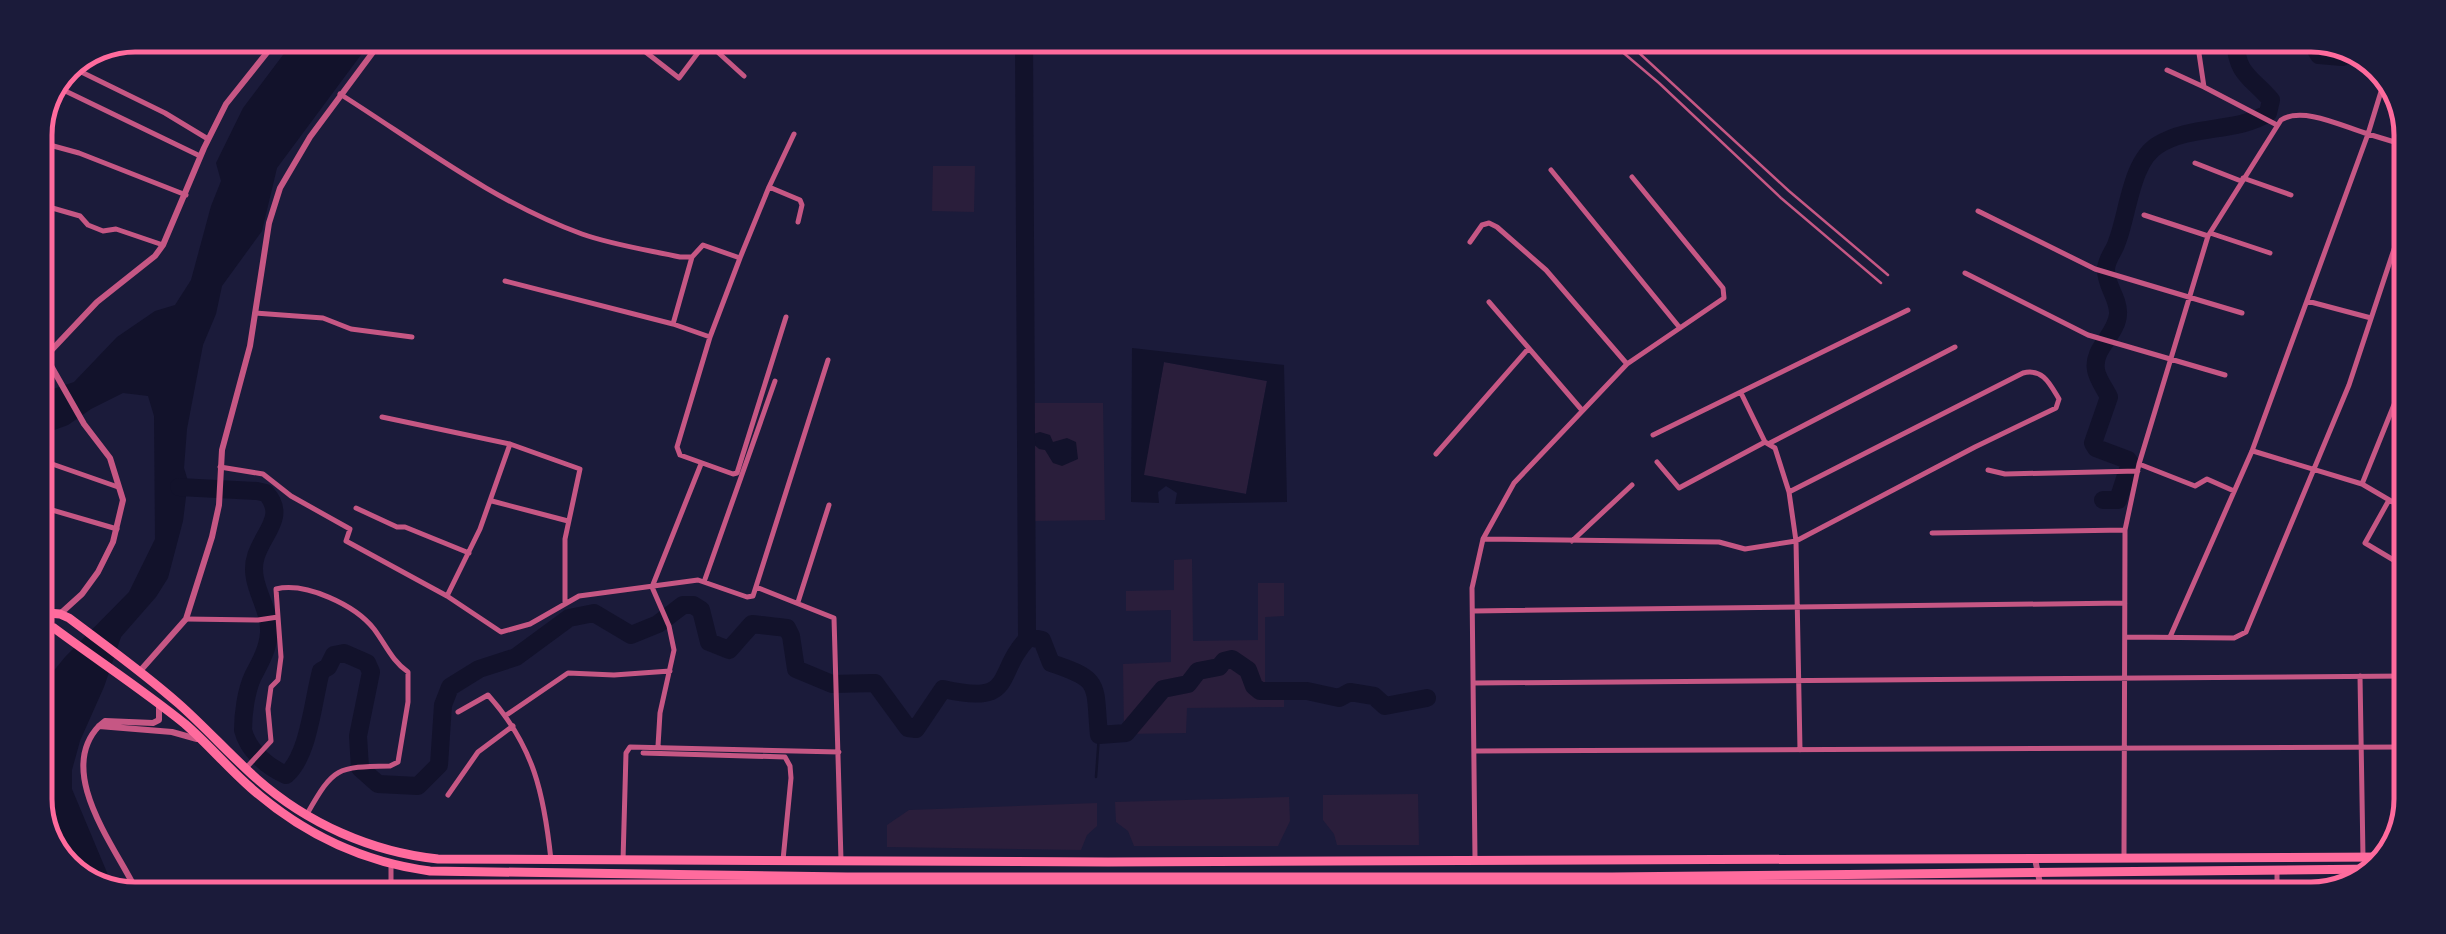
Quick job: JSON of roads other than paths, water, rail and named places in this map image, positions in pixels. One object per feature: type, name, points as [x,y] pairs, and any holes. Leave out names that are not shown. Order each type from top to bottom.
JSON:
[{"type":"highway","points":[[53,614],[64,616],[140,671],[246,768],[307,814],[387,852],[466,860],[783,862],[2369,857]]},
{"type":"highway","points":[[53,628],[204,740],[250,788],[277,809],[342,849],[391,865],[466,874],[1786,876],[2355,869]]},
{"type":"highway","points":[[2240,857],[2240,870]]},
{"type":"highway","points":[[2331,858],[2331,870]]},
{"type":"highway","points":[[466,860],[466,874]]},
{"type":"highway","points":[[1768,860],[1769,876]]},
{"type":"highway","points":[[1785,860],[1786,876]]},
{"type":"highway","points":[[697,876],[699,861]]},
{"type":"street","points":[[52,349],[163,245],[208,138],[233,92],[267,52]]},
{"type":"street","points":[[140,671],[186,620],[219,505],[220,469],[280,188],[298,155],[372,52]]},
{"type":"street","points":[[645,52],[679,78],[695,52]]},
{"type":"street","points":[[717,52],[744,76]]},
{"type":"street","points":[[2199,52],[2204,87]]},
{"type":"street","points":[[2167,70],[2276,124]]},
{"type":"street","points":[[82,72],[208,138]]},
{"type":"street","points":[[65,91],[200,156]]},
{"type":"street","points":[[340,94],[481,186],[554,222],[606,241],[692,257]]},
{"type":"street","points":[[2170,637],[2252,451],[2381,94]]},
{"type":"street","points":[[2124,859],[2125,530],[2138,467],[2209,234],[2284,116],[2296,114],[2393,142]]},
{"type":"street","points":[[786,317],[737,473],[680,455],[677,447],[710,337],[768,186],[794,134]]},
{"type":"street","points":[[52,145],[186,195]]},
{"type":"street","points":[[2195,163],[2291,196]]},
{"type":"street","points":[[1551,170],[1680,328]]},
{"type":"street","points":[[1476,861],[1472,588],[1483,538],[1514,483],[1627,364],[1724,298],[1723,288],[1632,178]]},
{"type":"street","points":[[768,186],[800,200],[798,222]]},
{"type":"street","points":[[52,207],[80,216],[88,225],[103,231],[116,228],[163,245]]},
{"type":"street","points":[[1978,211],[2095,269],[2242,314]]},
{"type":"street","points":[[2144,215],[2270,252]]},
{"type":"street","points":[[1470,242],[1482,225],[1497,227],[1546,270],[1627,364]]},
{"type":"street","points":[[674,324],[692,257],[703,244],[740,258]]},
{"type":"street","points":[[2125,637],[2234,638],[2246,632],[2316,468],[2393,251]]},
{"type":"street","points":[[1965,273],[2074,330],[2225,375]]},
{"type":"street","points":[[506,281],[674,324],[710,337]]},
{"type":"street","points":[[2307,301],[2371,318]]},
{"type":"street","points":[[1489,302],[1582,410]]},
{"type":"street","points":[[1653,435],[1908,310]]},
{"type":"street","points":[[256,313],[323,318],[351,329],[412,337]]},
{"type":"street","points":[[1657,462],[1679,488],[1956,347]]},
{"type":"street","points":[[1436,454],[1528,349]]},
{"type":"street","points":[[220,469],[267,476],[291,496],[350,529],[346,541],[505,632],[530,624],[579,596],[698,580],[747,598],[756,586],[828,360]]},
{"type":"street","points":[[52,366],[84,424],[110,458],[124,500],[118,529],[91,583],[64,616]]},
{"type":"street","points":[[1483,538],[1719,542],[1744,548],[1796,541],[1975,446],[2045,415],[2056,408],[2059,399],[2040,373],[2023,373],[1789,492]]},
{"type":"street","points":[[704,582],[775,380]]},
{"type":"street","points":[[1741,393],[1789,492],[1796,541],[1800,750]]},
{"type":"street","points":[[2362,484],[2393,406]]},
{"type":"street","points":[[382,417],[510,444],[580,469],[564,558],[566,604]]},
{"type":"street","points":[[447,596],[492,500],[510,444]]},
{"type":"street","points":[[2252,451],[2362,484],[2394,503]]},
{"type":"street","points":[[658,746],[660,713],[674,650],[652,587],[702,463]]},
{"type":"street","points":[[52,464],[121,488]]},
{"type":"street","points":[[1988,470],[2005,474],[2138,467],[2195,486],[2207,479],[2234,491]]},
{"type":"street","points":[[1571,542],[1632,485]]},
{"type":"street","points":[[492,500],[568,521]]},
{"type":"street","points":[[2388,500],[2366,543],[2394,559]]},
{"type":"street","points":[[798,602],[829,504]]},
{"type":"street","points":[[356,508],[397,528],[406,527],[469,552]]},
{"type":"street","points":[[53,509],[118,529]]},
{"type":"street","points":[[1932,533],[2125,530]]},
{"type":"street","points":[[756,586],[830,614],[834,624],[841,862]]},
{"type":"street","points":[[246,768],[271,738],[268,709],[281,657],[275,617],[277,588],[305,588],[361,616],[375,630],[396,665],[408,672],[408,702],[399,760],[390,766],[348,769],[328,777],[307,814]]},
{"type":"street","points":[[1473,611],[2125,603]]},
{"type":"street","points":[[186,620],[275,617]]},
{"type":"street","points":[[506,716],[568,673],[670,671]]},
{"type":"street","points":[[2360,676],[2363,857]]},
{"type":"street","points":[[1475,682],[2394,676]]},
{"type":"street","points":[[458,712],[489,696],[513,726],[537,775],[550,860]]},
{"type":"street","points":[[131,882],[91,806],[85,762],[94,730],[110,721],[153,723],[158,720],[156,703]]},
{"type":"street","points":[[99,726],[172,732],[204,740]]},
{"type":"street","points":[[448,795],[478,752],[513,726]]},
{"type":"street","points":[[623,861],[626,753],[631,746],[840,752]]},
{"type":"street","points":[[1476,751],[2394,747]]},
{"type":"street","points":[[642,753],[785,757],[790,764],[790,778],[783,862]]},
{"type":"street","points":[[2035,859],[2040,882]]},
{"type":"street","points":[[391,865],[391,882]]},
{"type":"street","points":[[2277,870],[2277,882]]},
{"type":"street","points":[[1705,876],[1705,882]]},
{"type":"street","points":[[847,877],[847,882]]},
{"type":"street","points":[[1205,877],[1205,882]]},
{"type":"lane","points":[[1622,52],[1781,198],[1881,283]]},
{"type":"lane","points":[[1639,52],[1759,164],[1888,275]]},
{"type":"waterway","points":[[1024,52],[1027,639]]},
{"type":"waterway","points":[[2103,500],[2118,500],[2130,463],[2093,443],[2109,397],[2096,362],[2118,314],[2107,262],[2117,242],[2136,175],[2149,153],[2171,138],[2243,123],[2268,113],[2271,100],[2242,68],[2236,52]]},
{"type":"waterway","points":[[2318,53],[2335,56]]},
{"type":"waterway","points":[[179,487],[257,491],[266,493],[272,501],[274,517],[254,566],[269,623],[268,639],[248,689],[243,730],[260,757],[286,775],[305,741],[321,671],[334,655],[344,653],[367,663],[371,672],[358,736],[360,768],[378,784],[418,786],[439,765],[443,705],[450,687],[479,669],[516,657],[569,618],[594,613],[631,635],[658,624],[683,605],[701,610],[709,642],[729,650],[752,624],[787,628],[796,669],[832,684],[875,683],[908,728],[916,729],[943,689],[967,693],[994,690],[1029,637],[1042,640],[1051,663],[1080,674],[1093,686],[1099,735],[1126,733],[1163,689],[1188,684],[1198,671],[1219,667],[1232,659],[1248,670],[1260,691],[1307,691],[1339,698],[1350,692],[1374,696],[1385,706],[1427,698]]},
{"type":"waterway","points":[[1096,777],[1099,735]]},
{"type":"waterway","points":[[2162,882],[2218,881]]},
{"type":"waterway","points":[[2227,881],[2269,882]]},
{"type":"waterway","points":[[2285,882],[2313,882]]}]
